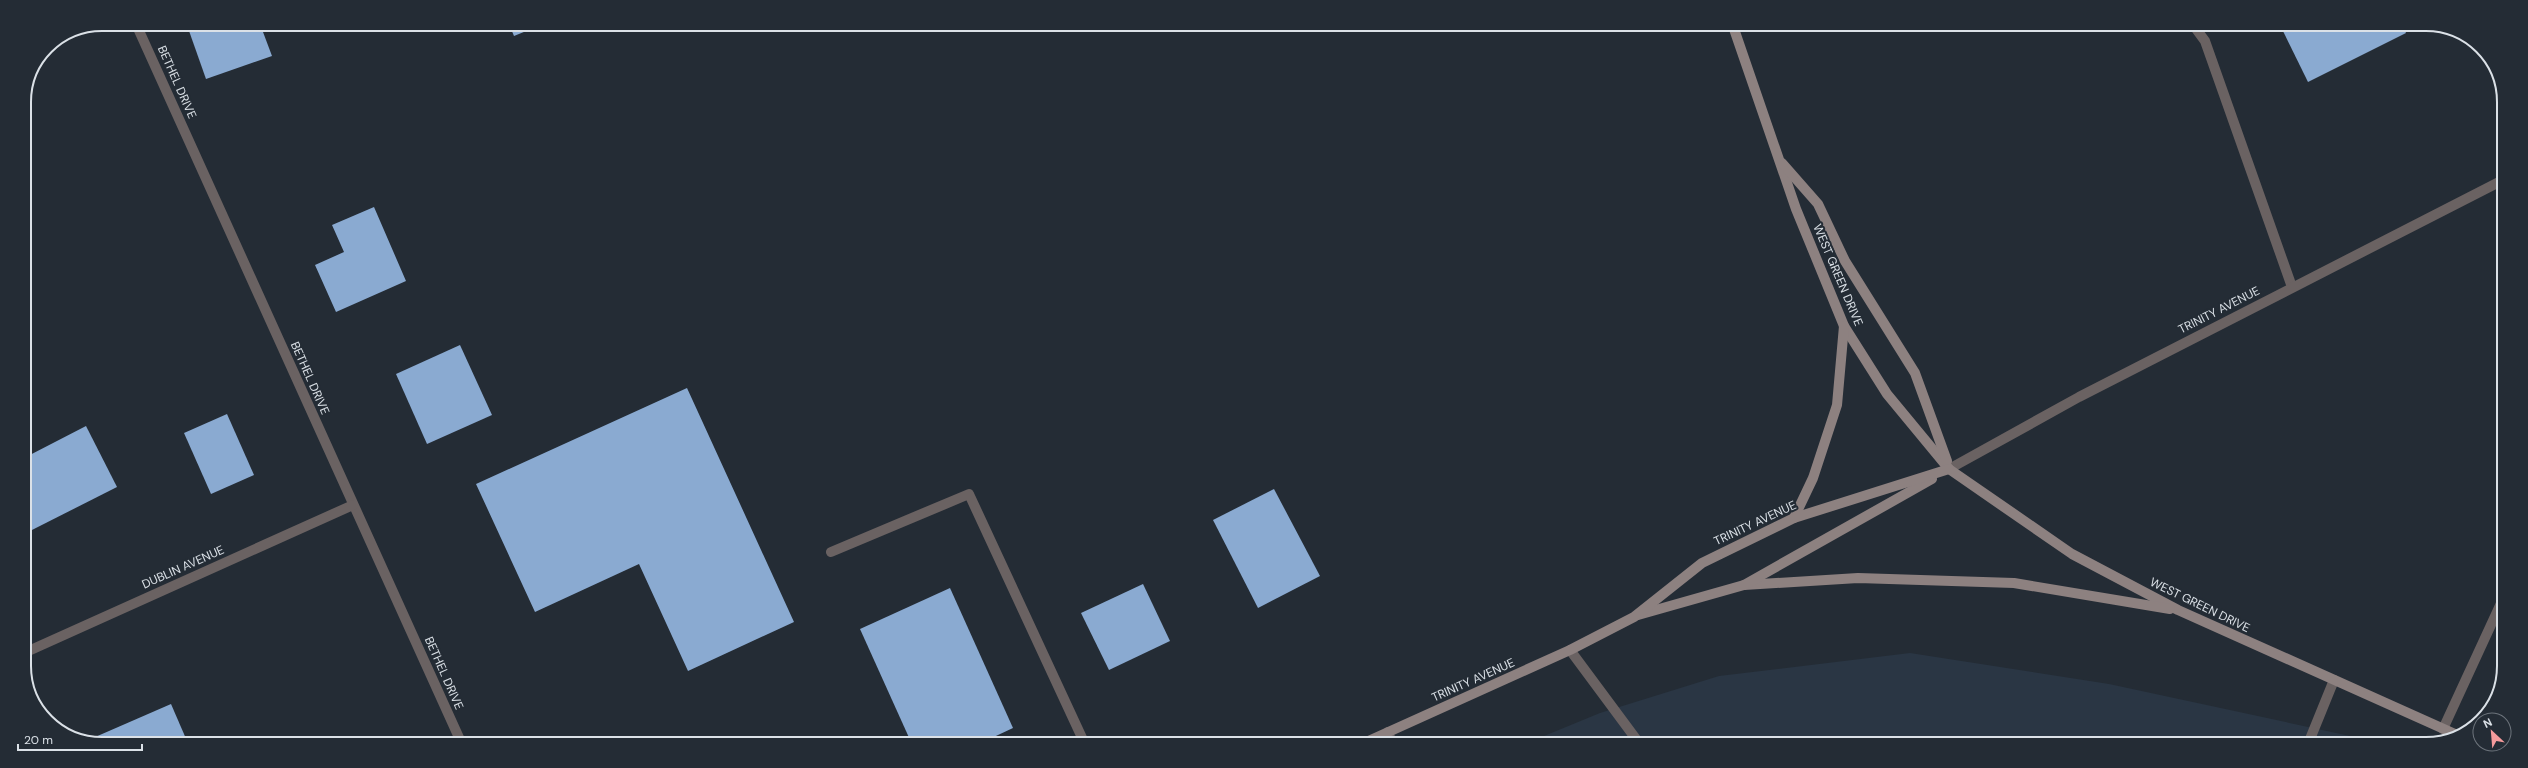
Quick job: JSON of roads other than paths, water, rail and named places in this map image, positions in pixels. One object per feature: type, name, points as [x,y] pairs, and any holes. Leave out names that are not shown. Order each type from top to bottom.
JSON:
[{"type":"main road","name":"WEST GREEN DRIVE","points":[[1735,31],[1778,158],[1844,326],[1887,394],[1949,469],[2072,554],[2178,610],[2451,732]]},
{"type":"main road","name":"WEST GREEN DRIVE","points":[[1778,158],[1818,204],[1845,261],[1915,373],[1949,469]]},
{"type":"main road","points":[[1794,518],[1812,478],[1837,404],[1844,326]]},
{"type":"main road","name":"TRINITY AVENUE","points":[[1634,617],[1702,563],[1794,518],[1949,469]]},
{"type":"main road","name":"TRINITY AVENUE","points":[[1377,737],[1570,650],[1634,617],[1744,585],[1949,469]]},
{"type":"main road","points":[[1744,585],[1858,578],[2014,583],[2178,610]]},
{"type":"street","name":"BETHEL DRIVE","points":[[139,31],[459,737]]},
{"type":"street","points":[[2198,31],[2205,41],[2292,286]]},
{"type":"street","name":"TRINITY AVENUE","points":[[1949,469],[2079,397],[2292,286],[2497,184]]},
{"type":"street","points":[[831,552],[969,494],[1082,737]]},
{"type":"street","name":"DUBLIN AVENUE","points":[[31,650],[353,505]]},
{"type":"street","points":[[2443,729],[2497,612]]},
{"type":"street","points":[[1570,650],[1635,737]]},
{"type":"street","points":[[2311,737],[2334,680]]},
{"type":"street","points":[[1388,732],[1390,737]]}]
